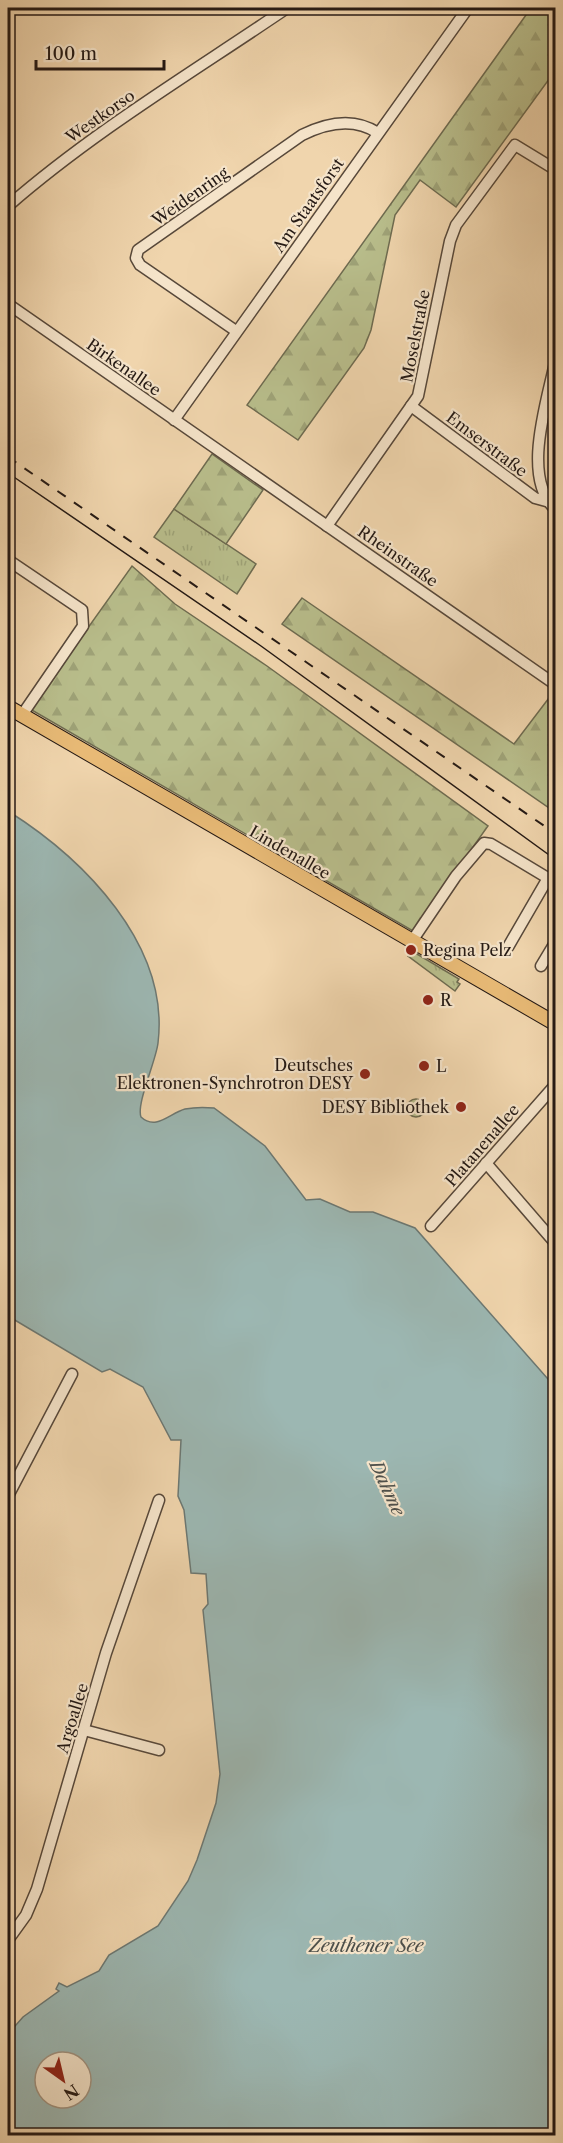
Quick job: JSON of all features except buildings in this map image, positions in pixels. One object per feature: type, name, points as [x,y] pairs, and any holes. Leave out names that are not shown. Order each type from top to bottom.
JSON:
[{"type":"main road","name":"Lindenallee","points":[[8,707],[555,1024]]},
{"type":"street","name":"Westkorso","points":[[8,206],[99,135],[287,8]]},
{"type":"street","name":"Am Staatsforst","points":[[174,420],[468,8]]},
{"type":"street","name":"Weidenring","points":[[236,331],[141,265],[136,258],[138,250],[302,135],[318,127],[351,123],[370,128],[378,133]]},
{"type":"street","name":"Moselstraße","points":[[327,526],[411,406],[423,382],[451,235],[515,145],[555,170]]},
{"type":"street","name":"Birkenallee","points":[[8,304],[223,454]]},
{"type":"street","points":[[546,501],[537,457],[555,358]]},
{"type":"street","name":"Emserstraße","points":[[411,406],[535,498],[546,501],[555,510]]},
{"type":"street","name":"Rheinstraße","points":[[223,454],[555,685]]},
{"type":"street","points":[[8,560],[77,606],[84,615],[83,626],[22,715]]},
{"type":"street","points":[[412,941],[456,876],[484,843],[491,844],[552,881],[508,947]]},
{"type":"street","points":[[541,966],[555,940]]},
{"type":"street","name":"Platanenallee","points":[[431,1226],[555,1084]]},
{"type":"street","points":[[486,1163],[555,1244]]},
{"type":"street","points":[[8,1496],[72,1374]]},
{"type":"street","name":"Argoallee","points":[[8,1940],[26,1915],[37,1889],[135,1564],[159,1500]]},
{"type":"street","points":[[84,1730],[159,1750]]},
{"type":"green space","points":[[531,8],[550,8],[555,18],[555,71],[456,207],[420,180],[395,215],[371,330],[364,348],[298,440],[247,405]]},
{"type":"green space","points":[[212,454],[263,490],[226,544],[174,509]]},
{"type":"green space","points":[[174,509],[256,564],[237,594],[154,537]]},
{"type":"green space","points":[[132,566],[175,604],[267,666],[488,826],[413,931],[30,709]]},
{"type":"green space","points":[[302,598],[514,744],[555,690],[555,760],[549,768],[555,780],[555,812],[282,624]]},
{"type":"green space","points":[[412,951],[459,979],[457,982],[460,984],[455,991],[408,956]]},
{"type":"green space","points":[[416,1099],[422,1102],[425,1108],[422,1114],[416,1117],[410,1114],[407,1108],[410,1102]]},
{"type":"water","name":"Zeuthener See","points":[[8,811],[65,854],[92,880],[116,908],[136,939],[150,972],[158,1007],[158,1043],[141,1102],[141,1117],[147,1121],[158,1122],[185,1109],[214,1108],[265,1146],[306,1200],[320,1199],[350,1212],[373,1212],[415,1228],[555,1387],[555,2135],[8,2135],[8,2034],[23,2017],[59,1991],[56,1989],[59,1983],[67,1987],[99,1971],[109,1955],[158,1926],[188,1881],[197,1860],[216,1803],[220,1774],[203,1610],[208,1604],[206,1574],[191,1573],[184,1510],[178,1496],[181,1440],[171,1440],[143,1387],[110,1369],[102,1372],[8,1316]]},
{"type":"tram line","points":[[8,473],[261,646],[556,860]]},
{"type":"railway","points":[[8,457],[556,834]]},
{"type":"place","name":"Regina Pelz","points":[[411,950]]},
{"type":"place","name":"R","points":[[428,1000]]},
{"type":"place","name":"L","points":[[424,1066]]},
{"type":"place","name":"Deutsches Elektronen-Synchrotron DESY","points":[[365,1074]]},
{"type":"place","name":"DESY Bibliothek","points":[[461,1107]]},
{"type":"water label","name":"Dahme","points":[[387,1488]]}]
